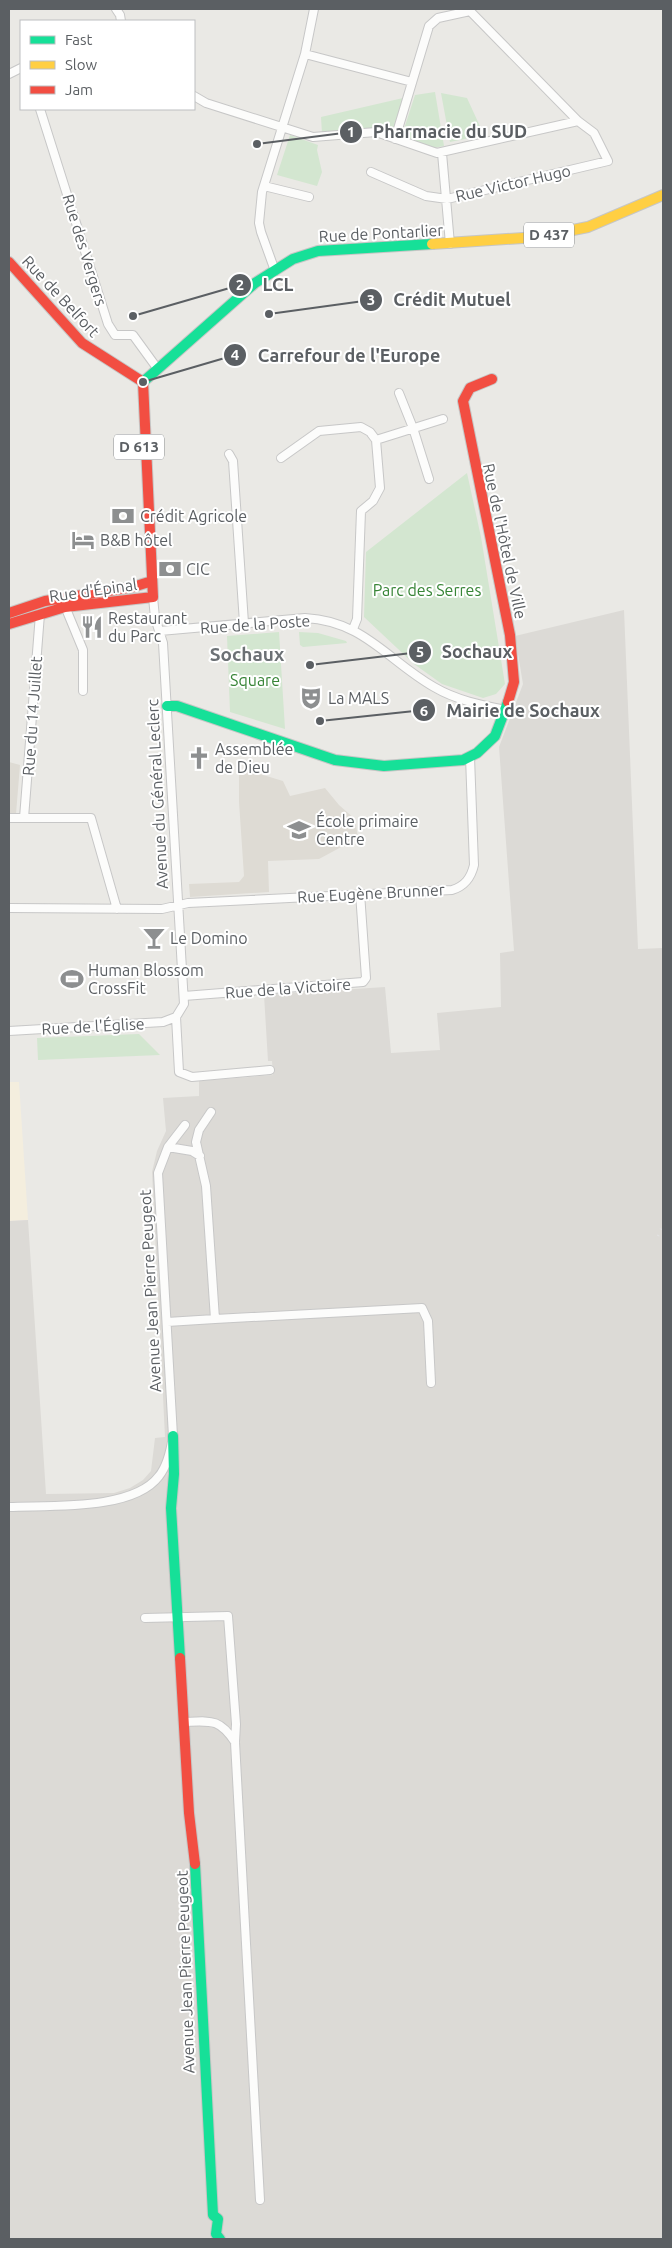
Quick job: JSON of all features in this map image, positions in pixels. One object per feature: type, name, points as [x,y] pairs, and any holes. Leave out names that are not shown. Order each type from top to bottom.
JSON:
[{"type":"street","points":[[274,268],[259,223],[264,186],[305,54],[314,9]]},
{"type":"street","points":[[395,139],[429,26],[433,21],[470,11],[578,121]]},
{"type":"street","points":[[305,54],[412,82]]},
{"type":"street","points":[[195,97],[206,103],[313,137],[376,132],[432,153],[442,153],[578,121]]},
{"type":"street","name":"Rue des Vergers","points":[[40,110],[108,324],[115,334],[133,335],[157,368]]},
{"type":"street","name":"Rue Victor Hugo","points":[[371,172],[426,196],[447,198],[608,161],[594,133],[578,121]]},
{"type":"street","points":[[442,153],[450,244]]},
{"type":"street","points":[[264,186],[309,197]]},
{"type":"street","name":"Rue de Pontarlier","points":[[143,382],[274,268],[300,256],[318,251],[538,237],[588,226],[638,207],[662,195]]},
{"type":"street","name":"Rue de Belfort","points":[[9,262],[82,343],[143,382]]},
{"type":"street","name":"Rue de l'Hôtel de Ville","points":[[167,706],[177,706],[289,745],[349,763],[384,766],[457,761],[470,757],[495,736],[506,710],[514,682],[510,635],[463,401],[468,388],[476,383],[492,379]]},
{"type":"street","name":"Avenue du Général Leclerc","points":[[143,382],[150,492],[148,513],[153,597],[155,618],[163,643],[184,996],[182,1008],[176,1017],[179,1072],[192,1076],[270,1070]]},
{"type":"street","points":[[399,393],[413,428],[429,479]]},
{"type":"street","points":[[376,440],[443,419]]},
{"type":"street","points":[[281,458],[319,430],[361,427],[370,432],[376,440],[380,488],[373,501],[361,511],[357,619],[353,629]]},
{"type":"street","points":[[229,454],[233,461],[234,470],[244,623]]},
{"type":"street","name":"Rue d'Épinal","points":[[9,624],[40,614],[64,603],[152,581]]},
{"type":"street","name":"Rue d'Épinal","points":[[9,613],[45,601],[64,603],[153,597]]},
{"type":"street","points":[[64,603],[83,650],[83,691]]},
{"type":"street","name":"Rue du 14 Juillet","points":[[24,818],[40,614]]},
{"type":"street","name":"Rue de la Poste","points":[[160,631],[313,619],[353,629],[420,679],[443,692],[462,700],[506,710]]},
{"type":"street","name":"Rue Eugène Brunner","points":[[9,908],[162,909],[188,903],[360,893],[452,890],[461,887],[467,881],[472,874],[474,865],[470,757]]},
{"type":"street","points":[[9,818],[91,818],[117,909]]},
{"type":"street","name":"Rue de la Victoire","points":[[184,996],[363,982],[366,978],[360,893]]},
{"type":"street","name":"Rue de l'Église","points":[[9,1031],[150,1023],[168,1021],[176,1017]]},
{"type":"street","points":[[211,1112],[199,1130],[196,1142],[206,1186],[216,1319]]},
{"type":"street","name":"Avenue Jean Pierre Peugeot","points":[[185,1125],[168,1147],[158,1172],[173,1436],[174,1474],[171,1508],[188,1813],[198,1884],[205,2074],[213,2215],[218,2219],[216,2234],[220,2239]]},
{"type":"street","points":[[168,1147],[192,1151],[200,1156]]},
{"type":"street","points":[[166,1322],[422,1308],[428,1321],[430,1383]]},
{"type":"street","name":"Avenue Jean Pierre Peugeot","points":[[9,1507],[108,1502],[125,1498],[146,1488],[159,1476],[167,1460],[173,1436]]},
{"type":"street","points":[[145,1618],[177,1619],[228,1616],[236,1724],[235,1742],[260,2200]]},
{"type":"street","points":[[184,1722],[209,1721],[225,1727],[235,1742]]},
{"type":"shaded area","points":[[624,610],[638,949],[663,948],[663,2239],[9,2239],[9,1221],[28,1220],[46,1494],[114,1493],[130,1488],[143,1480],[151,1471],[155,1438],[165,1437],[152,1172],[157,1151],[166,1131],[163,1098],[199,1096],[199,1081],[273,1075],[272,1061],[268,1061],[264,995],[385,987],[391,1053],[440,1050],[437,1013],[501,1007],[500,953],[514,951],[499,747],[523,684],[515,636]]},
{"type":"shaded area","points":[[9,762],[20,765],[15,816],[9,816]]},
{"type":"shaded area","name":"École primaire Centre","points":[[239,771],[250,771],[283,781],[290,796],[325,788],[339,805],[355,819],[358,838],[319,859],[268,861],[269,892],[190,897],[189,884],[239,882],[244,876]]},
{"type":"shaded area","points":[[9,1082],[19,1082],[28,1220],[9,1221]]},
{"type":"green space","points":[[435,92],[444,146],[433,148],[402,135],[415,95]]},
{"type":"green space","points":[[441,93],[467,98],[484,135],[450,142]]},
{"type":"green space","points":[[403,98],[392,135],[322,134],[321,117]]},
{"type":"green space","points":[[290,135],[318,145],[317,150],[322,172],[317,186],[277,175]]},
{"type":"green space","name":"Parc des Serres","points":[[467,473],[481,537],[505,684],[496,694],[483,698],[442,684],[414,664],[364,617],[366,552]]},
{"type":"green space","name":"Square","points":[[279,632],[285,729],[230,712],[227,636]]},
{"type":"green space","points":[[299,632],[318,633],[346,641],[347,643],[303,647],[300,645]]},
{"type":"green space","points":[[139,1034],[160,1055],[38,1060],[37,1038]]},
{"type":"railway","points":[[658,1236],[663,1224]]},
{"type":"traffic: fast","points":[[143,382],[255,283],[293,259],[318,251],[432,244]]},
{"type":"traffic: fast","points":[[167,706],[177,706],[335,760],[384,766],[463,760],[477,753],[495,736],[508,702]]},
{"type":"traffic: fast","points":[[173,1436],[174,1474],[171,1508],[180,1658]]},
{"type":"traffic: fast","points":[[195,1864],[213,2215],[218,2219],[216,2234],[220,2239]]},
{"type":"traffic: slow","points":[[432,244],[538,237],[588,227],[663,195]]},
{"type":"traffic: jam","points":[[9,262],[82,343],[143,382]]},
{"type":"traffic: jam","points":[[492,379],[470,388],[463,401],[510,635],[514,682],[508,702]]},
{"type":"traffic: jam","points":[[9,624],[65,607],[153,597],[143,382]]},
{"type":"traffic: jam","points":[[9,613],[45,601],[133,587],[152,581]]},
{"type":"traffic: jam","points":[[180,1658],[189,1813],[195,1864]]},
{"type":"place","name":"Pharmacie du SUD","points":[[257,144]]},
{"type":"place","name":"Crédit Mutuel","points":[[269,314]]},
{"type":"place","name":"LCL","points":[[133,316]]},
{"type":"place","name":"Carrefour de l'Europe","points":[[143,382]]},
{"type":"place","name":"Crédit Agricole","points":[[123,516]]},
{"type":"place","name":"B&B hôtel","points":[[83,540]]},
{"type":"place","name":"CIC","points":[[170,569]]},
{"type":"place","name":"Restaurant du Parc","points":[[92,627]]},
{"type":"place","name":"Sochaux","points":[[310,665]]},
{"type":"place","name":"La MALS","points":[[311,698]]},
{"type":"place","name":"Mairie de Sochaux","points":[[320,721]]},
{"type":"place","name":"Assemblée de Dieu","points":[[199,758]]},
{"type":"place","name":"École primaire Centre","points":[[299,830]]},
{"type":"place","name":"Le Domino","points":[[154,938]]},
{"type":"place","name":"Human Blossom CrossFit","points":[[72,979]]},
{"type":"district","name":"Sochaux","points":[[247,654]]}]
